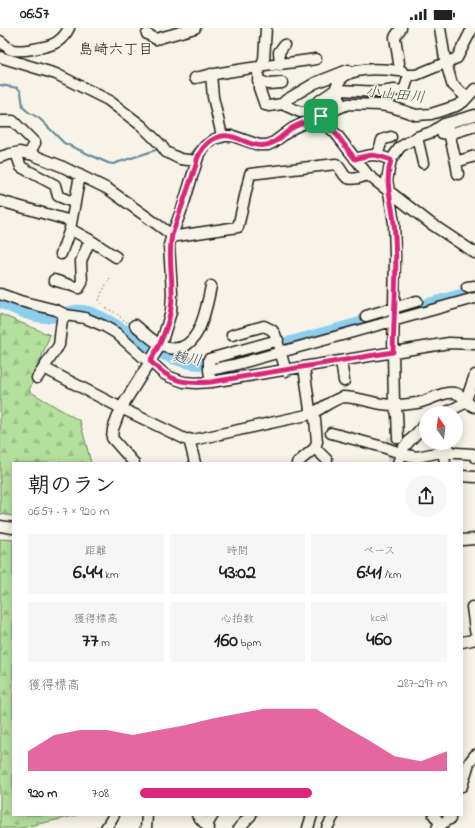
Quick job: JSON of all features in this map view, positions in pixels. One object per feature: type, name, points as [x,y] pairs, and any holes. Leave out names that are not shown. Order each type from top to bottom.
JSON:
[{"type":"street","points":[[0,41],[10,49],[18,50],[49,46],[60,40],[69,28]]},
{"type":"street","points":[[147,34],[156,39],[195,28]]},
{"type":"street","points":[[266,28],[264,60],[258,71],[258,80],[265,105],[269,106],[282,104],[300,112],[319,111],[335,90],[338,82],[339,86],[356,90],[381,92],[394,90],[404,91],[409,75],[416,75],[457,58],[472,29]]},
{"type":"street","points":[[340,104],[339,86],[342,78],[364,69],[400,67],[395,38],[401,28]]},
{"type":"street","points":[[440,28],[446,62],[452,84],[464,97],[472,116],[448,129]]},
{"type":"street","points":[[280,65],[279,52],[284,45]]},
{"type":"street","points":[[0,57],[56,74],[108,100],[131,116],[163,148],[180,159],[197,161]]},
{"type":"street","points":[[195,78],[235,69],[280,65],[316,59]]},
{"type":"street","points":[[282,104],[286,100],[315,83],[336,74],[362,66]]},
{"type":"street","points":[[211,74],[213,98],[222,134]]},
{"type":"street","points":[[258,80],[268,84],[282,83]]},
{"type":"street","points":[[133,462],[112,438],[112,429],[121,408],[156,351],[170,312],[172,293],[170,245],[172,235],[183,206],[199,154],[205,146],[214,138],[222,134],[233,136],[259,145],[268,145],[319,111],[340,104],[380,105],[392,107],[416,115],[431,114],[456,106],[464,97],[475,89]]},
{"type":"street","points":[[319,111],[325,123],[337,135],[368,175],[430,223],[475,252]]},
{"type":"street","points":[[0,121],[13,121],[35,143],[29,154]]},
{"type":"street","points":[[395,438],[397,414],[394,405],[393,352],[395,256],[394,222],[387,180],[391,160],[400,147],[417,137],[432,132],[475,126]]},
{"type":"street","points":[[448,129],[458,174]]},
{"type":"street","points":[[376,154],[382,140],[391,137]]},
{"type":"street","points":[[417,137],[423,163]]},
{"type":"street","points":[[0,158],[16,153],[29,154],[61,166],[108,189],[172,235],[177,236],[238,227],[250,174],[336,164],[346,177],[353,179],[368,175]]},
{"type":"street","points":[[16,153],[20,167],[55,185],[58,196],[75,203]]},
{"type":"street","points":[[355,159],[376,154],[391,160]]},
{"type":"street","points":[[456,162],[475,156]]},
{"type":"street","points":[[61,254],[71,225],[80,175]]},
{"type":"street","points":[[0,201],[71,225],[116,258]]},
{"type":"street","points":[[54,280],[79,288],[82,283],[81,261],[90,240]]},
{"type":"street","points":[[0,294],[20,301],[56,310],[67,317],[85,318],[104,326],[116,333],[144,358],[164,347],[185,347],[199,332],[212,286]]},
{"type":"street","points":[[0,287],[15,293],[20,297],[20,301]]},
{"type":"street","points":[[211,382],[209,359],[280,346],[394,320],[475,298]]},
{"type":"street","points":[[366,316],[417,301]]},
{"type":"street","points":[[37,378],[59,345],[67,317]]},
{"type":"street","points":[[135,325],[156,351],[164,374],[184,382],[196,383],[286,371],[448,343],[475,344]]},
{"type":"street","points":[[232,335],[264,326],[272,330],[280,346],[286,371]]},
{"type":"street","points":[[341,361],[344,381]]},
{"type":"street","points":[[298,462],[315,448],[317,442],[315,419],[312,414],[304,367]]},
{"type":"street","points":[[44,368],[187,440],[193,440],[312,414],[336,399],[343,397],[394,405],[418,403],[444,394],[455,393],[461,395],[472,407]]},
{"type":"street","points":[[472,407],[475,376]]},
{"type":"street","points":[[461,406],[472,407]]},
{"type":"street","points":[[400,459],[404,447],[419,430]]},
{"type":"street","points":[[331,433],[383,447],[400,459],[441,452],[473,454],[475,456]]},
{"type":"street","points":[[189,439],[195,462]]},
{"type":"street","points":[[315,448],[327,460]]},
{"type":"street","points":[[463,476],[475,477]]},
{"type":"street","points":[[0,526],[12,528]]},
{"type":"street","points":[[463,540],[475,539]]},
{"type":"street","points":[[470,607],[475,630]]},
{"type":"street","points":[[463,642],[472,640],[475,637]]},
{"type":"street","points":[[463,783],[469,762],[475,755]]},
{"type":"street","points":[[106,828],[113,816]]},
{"type":"street","points":[[146,828],[147,816]]},
{"type":"street","points":[[198,816],[208,827],[213,816]]},
{"type":"street","points":[[239,828],[250,816]]},
{"type":"street","points":[[308,828],[312,816]]},
{"type":"street","points":[[327,828],[333,816]]},
{"type":"street","points":[[436,816],[446,823]]},
{"type":"path","points":[[110,278],[100,297],[100,304],[132,326],[135,325]]},
{"type":"green space","points":[[0,314],[50,335],[29,391],[80,421],[91,462],[12,462],[12,516],[0,514]]},
{"type":"green space","points":[[0,539],[12,540],[12,816],[74,816],[21,828],[0,828]]},
{"type":"waterway","name":"小山田川","points":[[0,85],[18,88],[21,92],[23,107],[40,119],[64,143],[108,163],[113,164],[159,149]]},
{"type":"waterway","name":"小山田川","points":[[173,150],[188,156],[198,147]]},
{"type":"waterway","name":"麹川","points":[[407,310],[475,291]]},
{"type":"waterway","name":"麹川","points":[[0,302],[23,312],[40,317],[51,317],[77,311],[88,312],[116,325],[170,357],[184,362],[200,364],[221,361],[382,317]]},
{"type":"tunnel","points":[[392,437],[392,462]]},
{"type":"district","name":"島崎六丁目","points":[[116,50]]},
{"type":"route","points":[[321,116],[325,123],[337,135],[355,159],[376,154],[391,160],[387,180],[394,222],[395,256],[393,352],[286,371],[211,382],[184,382],[164,374],[150,361],[161,344],[170,312],[172,293],[170,245],[199,154],[214,138],[225,136],[233,136],[263,146],[268,145],[293,128],[321,116]]}]
